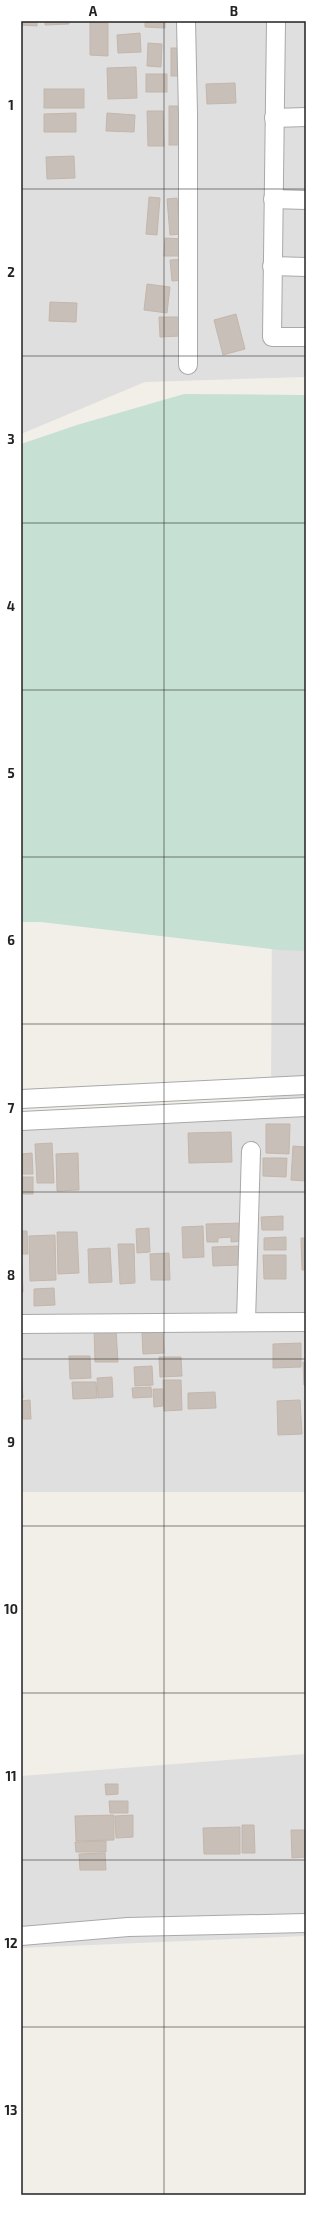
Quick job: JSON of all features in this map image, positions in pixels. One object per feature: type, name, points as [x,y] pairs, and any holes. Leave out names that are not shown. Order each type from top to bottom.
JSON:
[{"type":"street","points":[[186,21],[188,114],[188,365]]},
{"type":"street","points":[[276,21],[272,337],[306,337]]},
{"type":"street","points":[[274,118],[306,117]]},
{"type":"street","points":[[273,199],[306,200]]},
{"type":"street","points":[[272,266],[306,267]]},
{"type":"street","points":[[21,1099],[306,1085]]},
{"type":"street","points":[[21,1121],[306,1107]]},
{"type":"street","points":[[246,1321],[251,1151]]},
{"type":"street","points":[[21,1324],[246,1321],[306,1322]]},
{"type":"street","points":[[21,1936],[128,1928],[306,1923]]},
{"type":"shaded area","points":[[21,21],[306,21],[306,377],[145,382],[21,434]]},
{"type":"shaded area","points":[[272,904],[306,904],[306,1492],[21,1492],[21,1116],[271,1098]]},
{"type":"shaded area","points":[[306,1754],[306,1936],[21,1948],[21,1776]]},
{"type":"green space","points":[[184,394],[306,395],[306,951],[280,950],[41,922],[21,922],[21,444],[77,425]]},
{"type":"building","points":[[21,21],[37,21],[37,26],[21,25]]},
{"type":"building","points":[[45,21],[69,21],[69,24],[45,25]]},
{"type":"building","points":[[145,21],[165,21],[165,28],[145,27]]},
{"type":"building","points":[[90,22],[108,23],[108,56],[90,55]]},
{"type":"building","points":[[140,33],[141,52],[118,53],[117,35]]},
{"type":"building","points":[[148,43],[162,44],[161,67],[147,66]]},
{"type":"building","points":[[171,48],[181,48],[181,76],[171,76]]},
{"type":"building","points":[[136,67],[137,98],[108,99],[107,68]]},
{"type":"building","points":[[146,74],[167,74],[167,92],[146,92]]},
{"type":"building","points":[[235,83],[236,103],[207,104],[206,84]]},
{"type":"building","points":[[44,89],[84,89],[84,108],[44,108]]},
{"type":"building","points":[[169,106],[179,106],[179,145],[169,145]]},
{"type":"building","points":[[147,111],[163,111],[164,146],[148,146]]},
{"type":"building","points":[[76,113],[76,132],[44,132],[44,114]]},
{"type":"building","points":[[107,113],[135,115],[134,132],[106,131]]},
{"type":"building","points":[[74,156],[75,178],[47,179],[46,157]]},
{"type":"building","points":[[149,197],[160,198],[157,235],[146,234]]},
{"type":"building","points":[[177,198],[180,234],[170,235],[167,199]]},
{"type":"building","points":[[165,238],[184,239],[184,256],[164,256]]},
{"type":"building","points":[[186,259],[187,280],[172,281],[170,260]]},
{"type":"building","points":[[147,284],[170,287],[167,313],[144,310]]},
{"type":"building","points":[[50,302],[77,303],[76,322],[49,321]]},
{"type":"building","points":[[236,314],[245,349],[223,355],[214,320]]},
{"type":"building","points":[[159,317],[180,317],[180,336],[160,337]]},
{"type":"building","points":[[266,1124],[290,1124],[289,1154],[266,1153]]},
{"type":"building","points":[[231,1132],[232,1162],[189,1163],[188,1133]]},
{"type":"building","points":[[52,1143],[54,1183],[37,1183],[35,1144]]},
{"type":"building","points":[[293,1146],[306,1147],[306,1181],[291,1180]]},
{"type":"building","points":[[32,1153],[33,1174],[21,1174],[21,1154]]},
{"type":"building","points":[[78,1153],[79,1190],[57,1191],[56,1154]]},
{"type":"building","points":[[263,1158],[287,1158],[286,1177],[263,1176]]},
{"type":"building","points":[[21,1177],[33,1177],[33,1194],[21,1194]]},
{"type":"building","points":[[283,1216],[283,1230],[262,1230],[261,1217]]},
{"type":"building","points":[[243,1223],[244,1241],[231,1242],[231,1237],[218,1238],[218,1242],[207,1242],[206,1224]]},
{"type":"building","points":[[203,1226],[204,1257],[183,1258],[182,1227]]},
{"type":"building","points":[[149,1228],[150,1252],[137,1253],[136,1229]]},
{"type":"building","points":[[21,1231],[27,1231],[28,1254],[21,1254]]},
{"type":"building","points":[[57,1232],[77,1232],[79,1273],[58,1274]]},
{"type":"building","points":[[55,1235],[56,1280],[30,1281],[29,1236]]},
{"type":"building","points":[[286,1237],[286,1250],[264,1250],[264,1238]]},
{"type":"building","points":[[301,1238],[306,1238],[306,1270],[302,1270]]},
{"type":"building","points":[[118,1244],[134,1244],[135,1283],[120,1284]]},
{"type":"building","points":[[240,1246],[240,1265],[213,1266],[212,1247]]},
{"type":"building","points":[[110,1248],[112,1282],[89,1283],[88,1249]]},
{"type":"building","points":[[169,1253],[170,1280],[151,1280],[150,1254]]},
{"type":"building","points":[[263,1255],[286,1255],[286,1279],[264,1279]]},
{"type":"building","points":[[22,1265],[23,1292],[21,1292]]},
{"type":"building","points":[[54,1288],[55,1305],[34,1306],[34,1289]]},
{"type":"building","points":[[94,1329],[116,1329],[118,1362],[95,1362]]},
{"type":"building","points":[[163,1332],[164,1353],[143,1354],[142,1333]]},
{"type":"building","points":[[301,1343],[301,1367],[273,1368],[273,1344]]},
{"type":"building","points":[[69,1356],[90,1356],[91,1378],[70,1379]]},
{"type":"building","points":[[159,1357],[181,1357],[182,1376],[160,1377]]},
{"type":"building","points":[[303,1362],[306,1362],[306,1385],[304,1385]]},
{"type":"building","points":[[152,1366],[153,1385],[135,1386],[134,1367]]},
{"type":"building","points":[[21,1370],[23,1398],[21,1398]]},
{"type":"building","points":[[112,1377],[113,1397],[98,1398],[97,1378]]},
{"type":"building","points":[[163,1380],[181,1380],[182,1410],[164,1411]]},
{"type":"building","points":[[72,1382],[96,1382],[97,1398],[73,1399]]},
{"type":"building","points":[[151,1387],[152,1397],[133,1398],[132,1388]]},
{"type":"building","points":[[153,1389],[163,1389],[163,1406],[154,1407]]},
{"type":"building","points":[[215,1392],[216,1408],[188,1409],[188,1393]]},
{"type":"building","points":[[30,1400],[31,1419],[21,1419],[21,1401]]},
{"type":"building","points":[[300,1400],[302,1434],[278,1435],[277,1401]]},
{"type":"building","points":[[105,1784],[118,1784],[118,1794],[106,1795]]},
{"type":"building","points":[[109,1801],[128,1801],[128,1813],[110,1813]]},
{"type":"building","points":[[114,1815],[114,1840],[76,1841],[75,1816]]},
{"type":"building","points":[[133,1815],[133,1837],[116,1838],[115,1816]]},
{"type":"building","points":[[242,1825],[254,1825],[255,1853],[242,1853]]},
{"type":"building","points":[[240,1827],[240,1854],[204,1854],[203,1828]]},
{"type":"building","points":[[291,1830],[306,1830],[306,1857],[292,1858]]},
{"type":"building","points":[[106,1841],[106,1852],[76,1852],[75,1842]]},
{"type":"building","points":[[105,1853],[106,1870],[80,1870],[79,1854]]}]
